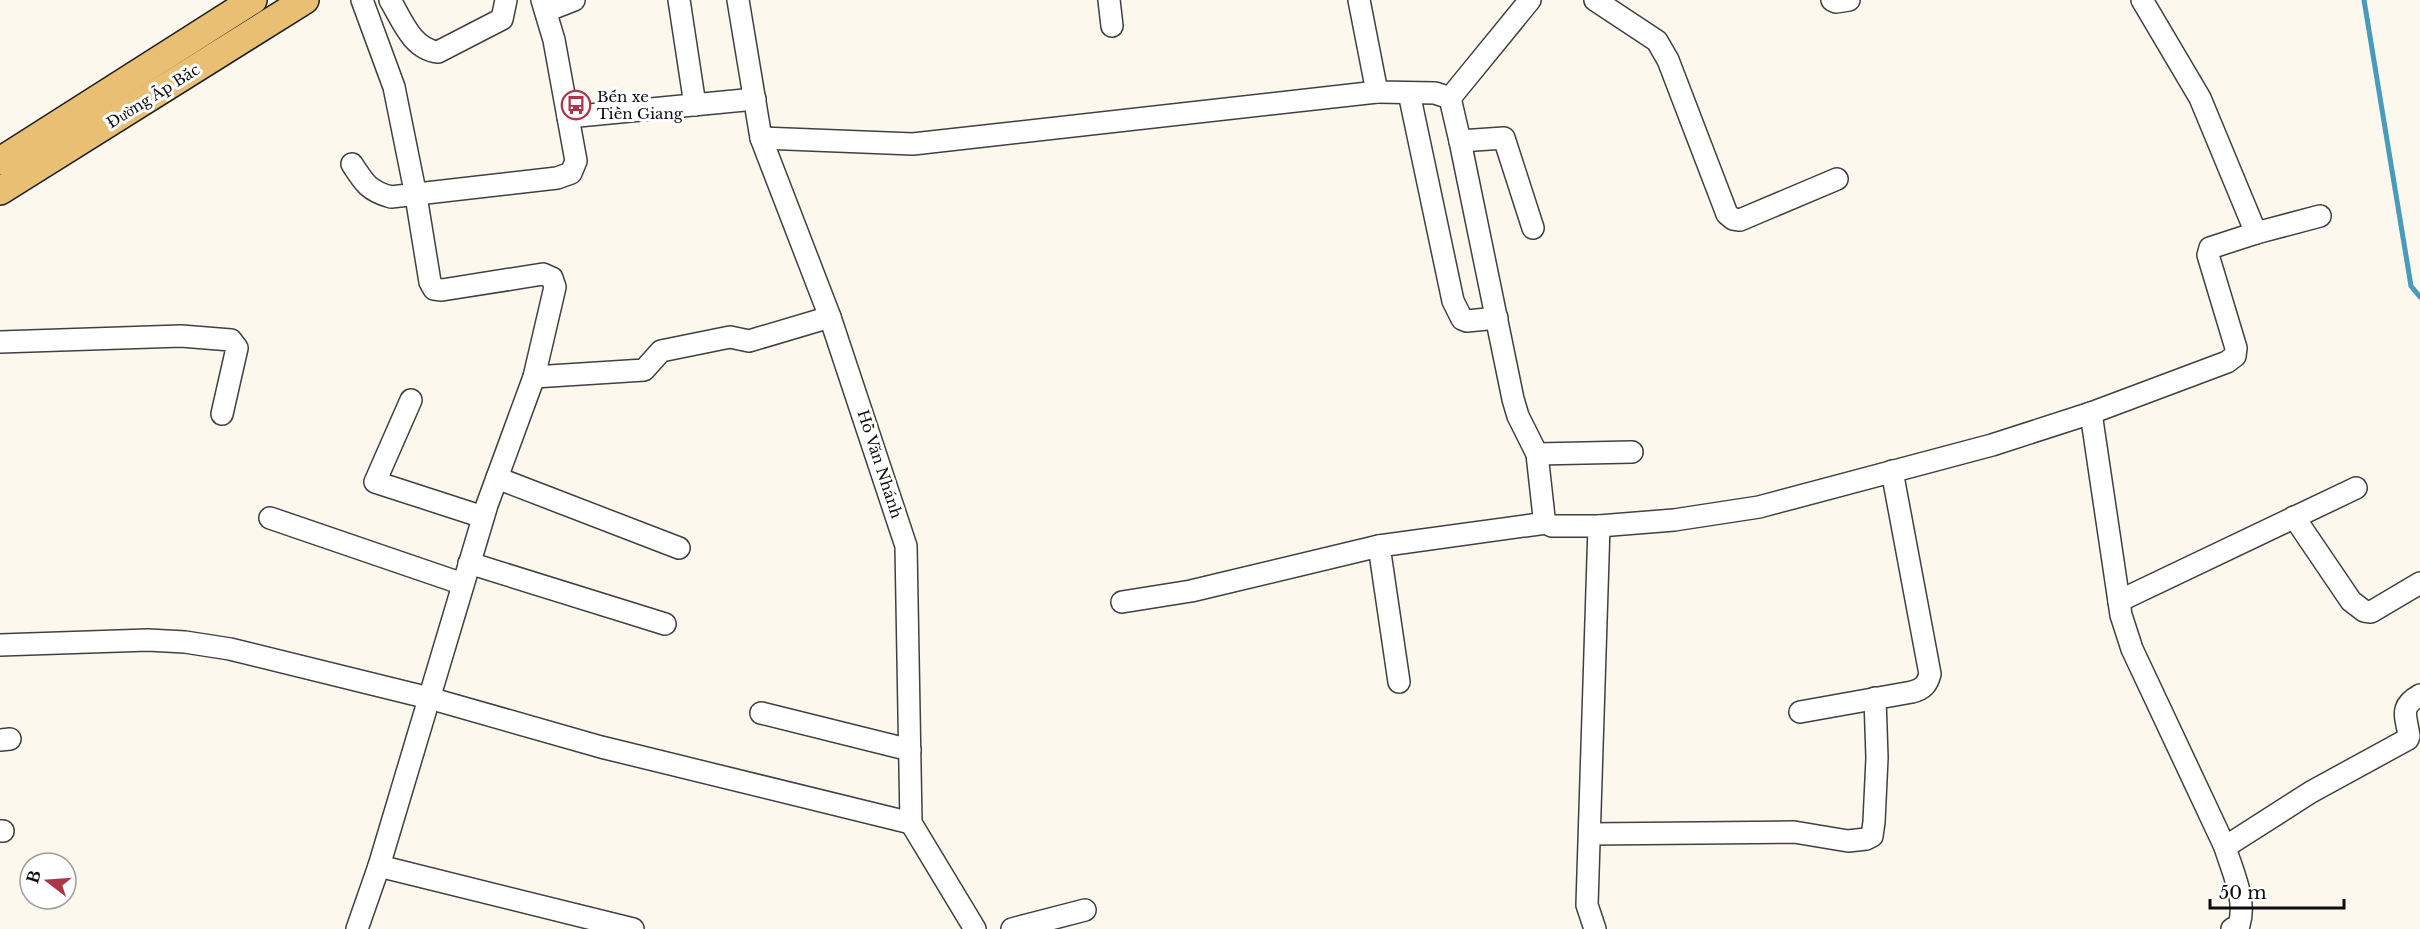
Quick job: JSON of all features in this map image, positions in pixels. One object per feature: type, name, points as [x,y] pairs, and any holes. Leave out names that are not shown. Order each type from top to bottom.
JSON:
[{"type":"main road","name":"Đường Ấp Bắc","points":[[0,160],[253,0]]},
{"type":"main road","name":"Đường Ấp Bắc","points":[[0,191],[305,0]]},
{"type":"street","points":[[357,929],[379,866],[483,517],[534,377],[555,287],[552,278],[543,274],[442,290],[434,289],[430,282],[416,196],[394,87],[362,0]]},
{"type":"street","points":[[390,0],[415,42],[427,51],[438,52],[502,19],[506,0]]},
{"type":"street","points":[[352,164],[367,187],[379,194],[391,197],[416,196],[557,178],[571,173],[576,161],[554,40],[544,6],[574,0]]},
{"type":"street","points":[[679,0],[695,105]]},
{"type":"street","name":"Hồ Văn Nhánh","points":[[738,0],[761,138],[830,317],[906,546],[911,823]]},
{"type":"street","points":[[1109,0],[1112,26]]},
{"type":"street","points":[[1359,0],[1377,93]]},
{"type":"street","points":[[1450,98],[1530,0]]},
{"type":"street","points":[[1832,0],[1836,2],[1849,0]]},
{"type":"street","points":[[2142,0],[2200,98],[2256,232]]},
{"type":"street","points":[[1600,1],[1657,41],[1668,60],[1727,214],[1740,220],[1837,179]]},
{"type":"street","points":[[761,138],[913,144],[1377,93],[1435,93],[1450,98]]},
{"type":"street","points":[[1409,93],[1453,301],[1462,319],[1467,321],[1497,318]]},
{"type":"street","points":[[1450,98],[1516,407],[1537,454],[1546,523]]},
{"type":"street","points":[[568,117],[755,99]]},
{"type":"street","points":[[1460,141],[1504,138],[1533,228]]},
{"type":"street","points":[[1122,602],[1191,591],[1379,546],[1546,523],[1552,526],[1599,526],[1674,520],[1759,507],[1992,445],[2091,413],[2227,362],[2235,356],[2236,348],[2208,255],[2210,248],[2256,232],[2320,216]]},
{"type":"street","points":[[534,377],[644,370],[661,351],[730,337],[749,340],[830,317]]},
{"type":"street","points":[[0,342],[181,336],[231,340],[237,348],[222,414]]},
{"type":"street","points":[[411,400],[375,482],[483,517]]},
{"type":"street","points":[[2091,413],[2119,601],[2132,649],[2225,847],[2241,897],[2242,916],[2238,928]]},
{"type":"street","points":[[1537,454],[1632,452]]},
{"type":"street","points":[[1800,712],[1922,689],[1928,682],[1930,674],[1892,471]]},
{"type":"street","points":[[497,478],[679,548]]},
{"type":"street","points":[[2119,601],[2356,488]]},
{"type":"street","points":[[2294,517],[2351,601],[2364,611],[2371,612],[2420,584]]},
{"type":"street","points":[[270,518],[463,584]]},
{"type":"street","points":[[1595,929],[1587,905],[1599,526]]},
{"type":"street","points":[[1379,546],[1399,682]]},
{"type":"street","points":[[469,563],[665,624]]},
{"type":"street","points":[[0,645],[107,640],[185,642],[230,649],[429,698],[601,747],[911,823],[975,929]]},
{"type":"street","points":[[2225,847],[2311,792],[2408,739],[2407,703],[2420,695]]},
{"type":"street","points":[[1590,834],[1794,832],[1834,840],[1866,839],[1872,836],[1874,822],[1877,758],[1875,699]]},
{"type":"street","points":[[761,713],[910,750]]},
{"type":"street","points":[[379,866],[633,929]]},
{"type":"street","points":[[1012,929],[1085,910]]},
{"type":"waterway","points":[[2364,0],[2411,286],[2420,297]]},
{"type":"place","name":"Bến xe Tiền Giang","points":[[576,105]]}]
